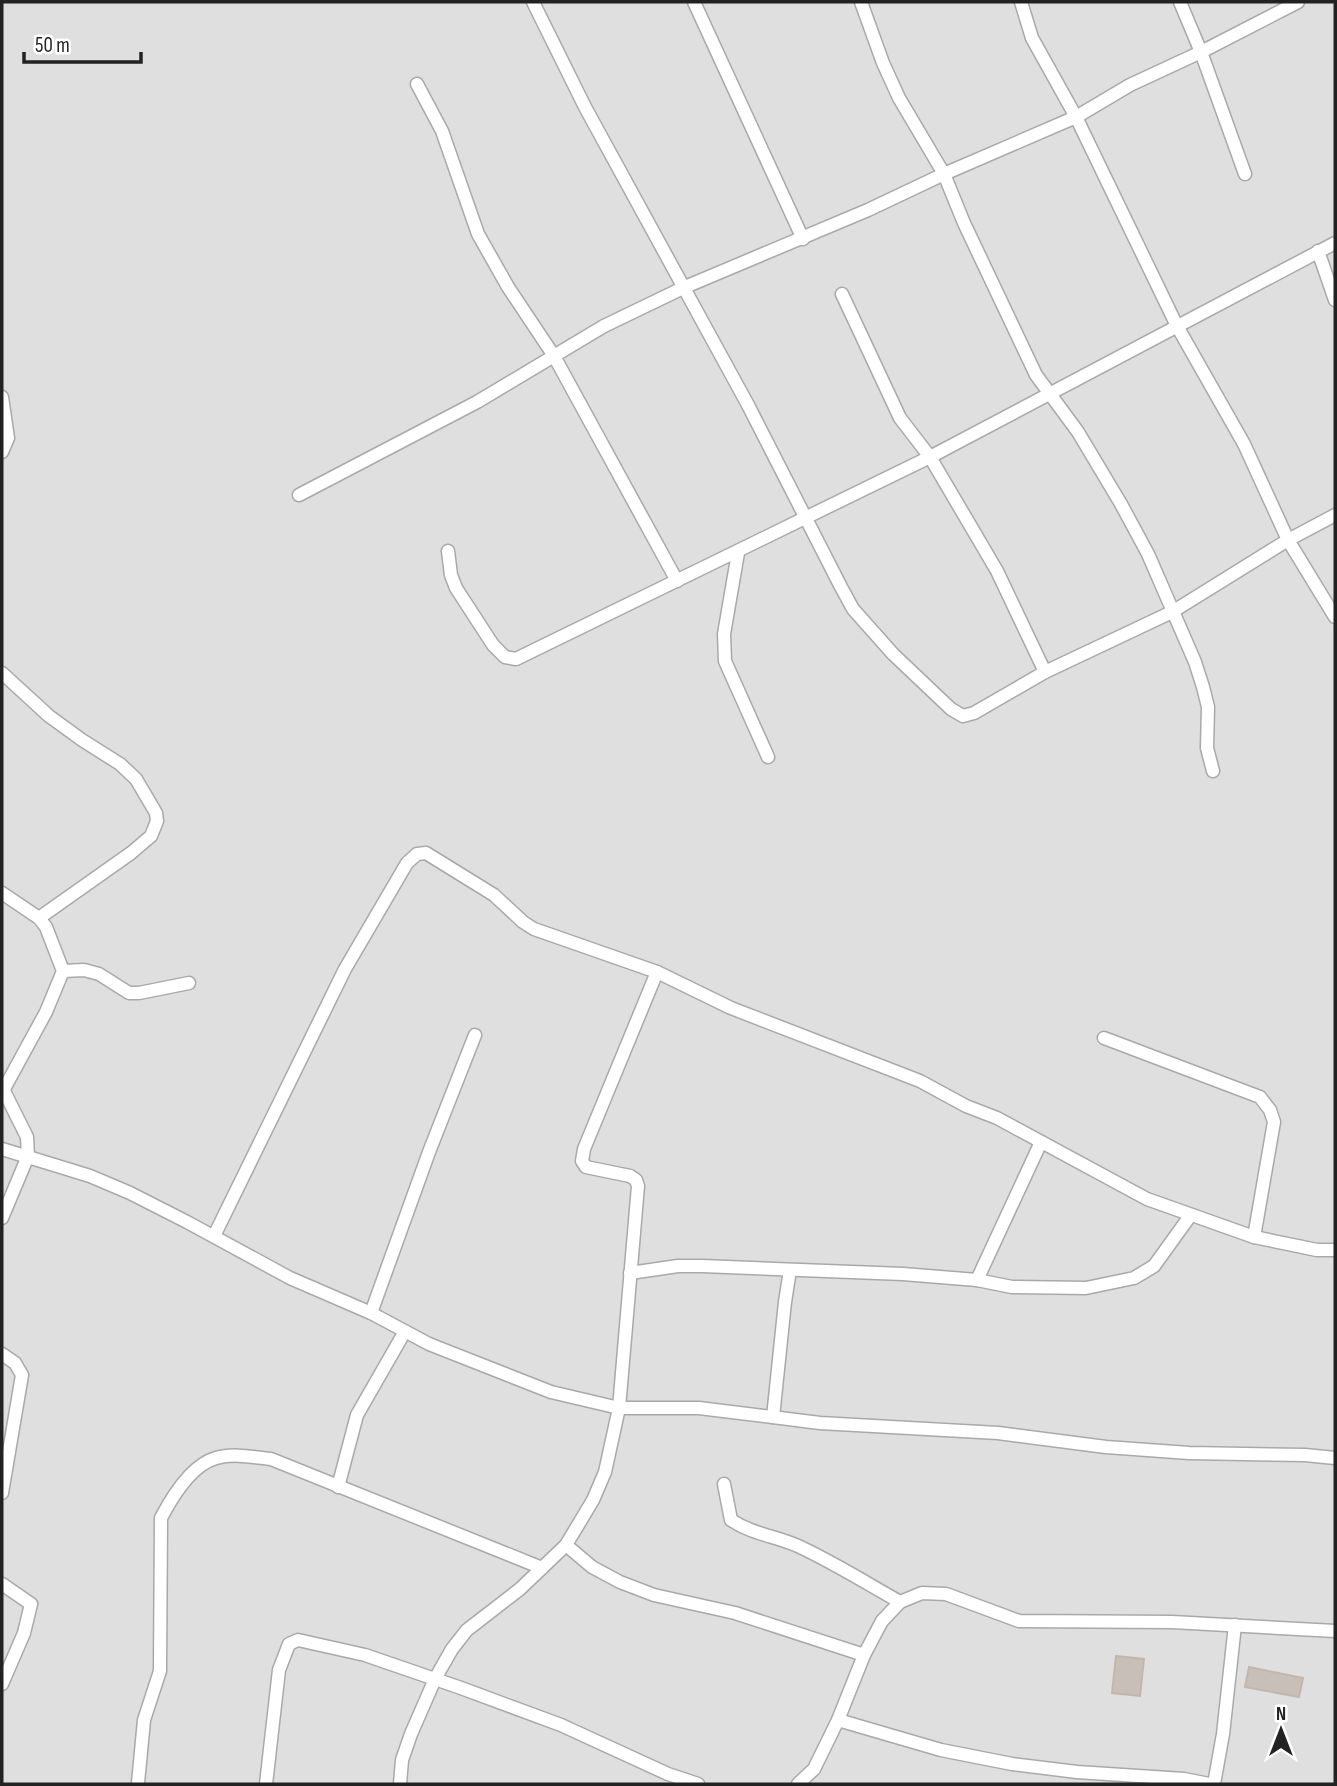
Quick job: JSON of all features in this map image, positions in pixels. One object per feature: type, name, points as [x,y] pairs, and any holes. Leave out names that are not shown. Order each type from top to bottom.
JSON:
[{"type":"street","points":[[533,2],[585,107],[685,288],[853,609],[893,654],[951,709],[963,716],[974,713],[1045,672],[1172,612],[1288,540],[1335,515]]},
{"type":"street","points":[[694,2],[803,239]]},
{"type":"street","points":[[861,2],[883,63],[944,174],[1026,355],[1049,393],[1078,432],[1148,554],[1195,662],[1203,688],[1208,707],[1207,748],[1213,771]]},
{"type":"street","points":[[1021,2],[1032,38],[1076,117],[1177,326],[1244,444],[1288,540],[1335,617]]},
{"type":"street","points":[[1180,2],[1245,174]]},
{"type":"street","points":[[299,495],[477,402],[604,327],[685,288],[869,211],[944,174],[1076,117],[1130,85],[1298,2]]},
{"type":"street","points":[[417,84],[442,131],[478,234],[508,287],[554,356],[677,581]]},
{"type":"street","points":[[448,551],[451,575],[456,588],[493,645],[505,657],[516,659],[930,457],[1335,243]]},
{"type":"street","points":[[1318,251],[1335,300]]},
{"type":"street","points":[[842,294],[900,418],[930,457],[997,571],[1045,672]]},
{"type":"street","points":[[2,397],[8,438],[2,452]]},
{"type":"street","points":[[738,553],[724,634],[724,661],[768,757]]},
{"type":"street","points":[[2,673],[49,716],[120,764],[136,779],[156,813],[157,821],[150,836],[131,853],[39,918]]},
{"type":"street","points":[[214,1236],[345,969],[407,863],[417,855],[426,853],[494,895],[534,929],[657,972],[730,1008],[920,1081],[966,1106],[997,1118],[1147,1199],[1254,1237],[1317,1250],[1335,1250]]},
{"type":"street","points":[[2,893],[39,918],[46,927],[63,971],[46,1012],[3,1088],[27,1137],[27,1156],[2,1217]]},
{"type":"street","points":[[63,971],[84,970],[99,974],[129,993],[189,983]]},
{"type":"street","points":[[400,1784],[406,1747],[435,1679],[452,1649],[467,1630],[520,1589],[566,1545],[593,1500],[605,1472],[619,1408],[638,1186],[636,1180],[586,1167],[582,1161],[583,1149],[657,972]]},
{"type":"street","points":[[371,1313],[475,1035]]},
{"type":"street","points":[[1104,1038],[1260,1097],[1270,1110],[1274,1122],[1254,1237]]},
{"type":"street","points":[[977,1280],[1041,1142]]},
{"type":"street","points":[[2,1149],[110,1185],[214,1236],[290,1278],[371,1313],[404,1333],[551,1392],[619,1408],[699,1408],[879,1427],[998,1433],[1106,1447],[1335,1458]]},
{"type":"street","points":[[630,1273],[690,1266],[903,1274],[977,1280],[1012,1287],[1086,1288],[1134,1278],[1154,1266],[1190,1216]]},
{"type":"street","points":[[773,1417],[790,1270]]},
{"type":"street","points":[[338,1487],[357,1415],[404,1333]]},
{"type":"street","points":[[2,1354],[15,1363],[22,1375],[2,1493]]},
{"type":"street","points":[[138,1783],[144,1720],[160,1671],[161,1518],[170,1500],[197,1468],[215,1458],[239,1455],[271,1459],[542,1568]]},
{"type":"street","points":[[724,1484],[731,1520],[746,1530],[791,1543],[818,1556],[900,1602]]},
{"type":"street","points":[[566,1545],[592,1567],[642,1591],[735,1613],[864,1655]]},
{"type":"street","points":[[2,1584],[31,1604],[24,1633],[2,1684]]},
{"type":"street","points":[[798,1784],[814,1769],[838,1720],[864,1655],[882,1621],[900,1602],[922,1593],[946,1594],[1019,1621],[1172,1622],[1335,1631]]},
{"type":"street","points":[[838,1720],[941,1750],[1012,1764],[1077,1772],[1184,1779],[1211,1784],[1223,1734],[1235,1625]]},
{"type":"street","points":[[266,1784],[279,1670],[289,1644],[298,1640],[354,1652],[435,1679],[561,1725],[668,1774],[698,1784]]},
{"type":"shaded area","points":[[2,2],[1335,2],[1335,1784],[2,1784]]},
{"type":"building","points":[[1116,1656],[1144,1659],[1140,1696],[1112,1693]]},
{"type":"building","points":[[1249,1667],[1303,1678],[1299,1697],[1245,1687]]}]
